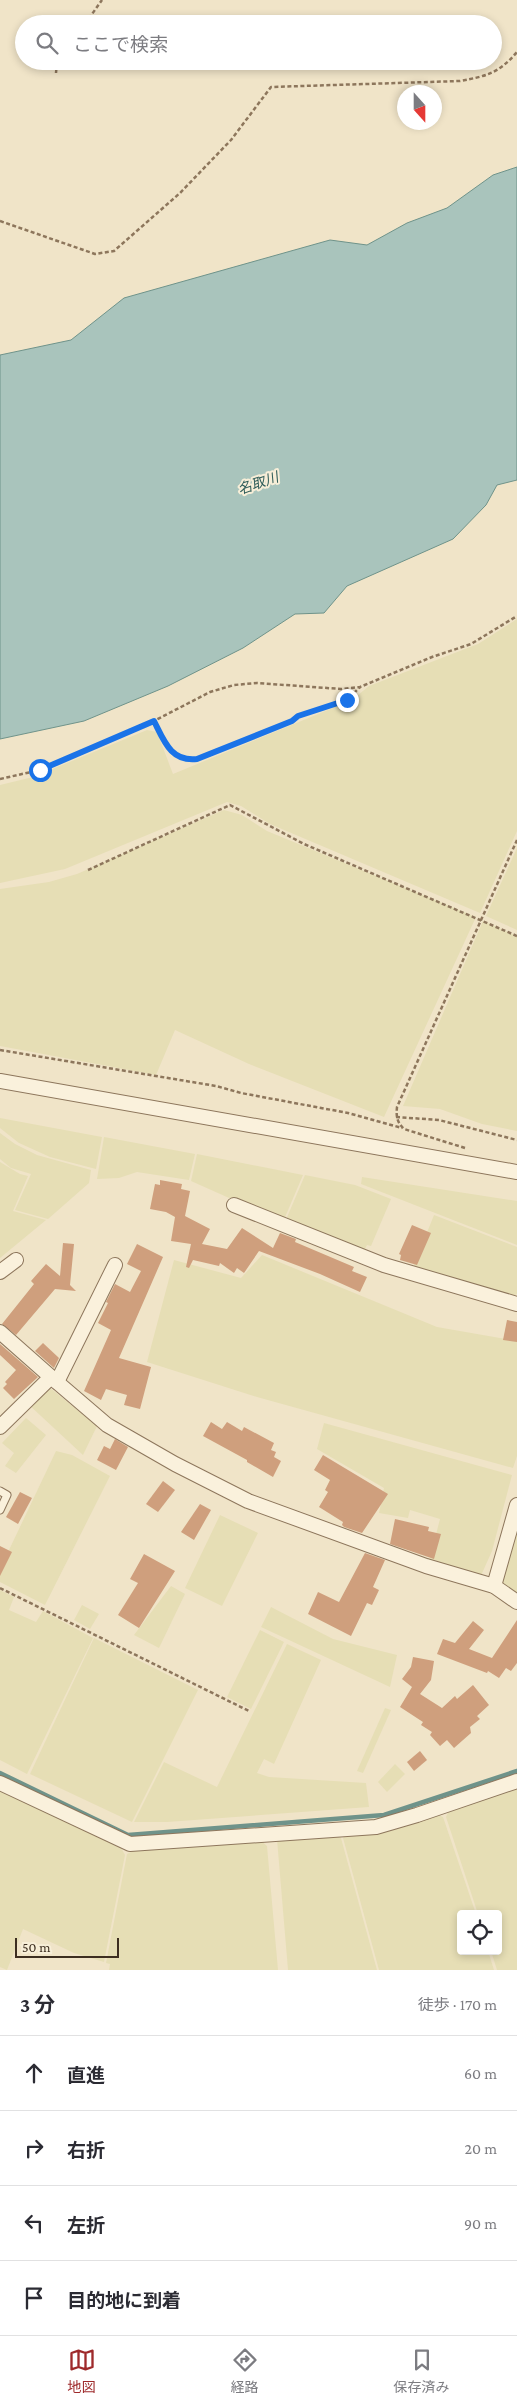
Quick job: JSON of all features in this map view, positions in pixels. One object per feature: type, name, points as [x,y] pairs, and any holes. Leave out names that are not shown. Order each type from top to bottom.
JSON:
[{"type":"street","points":[[0,1081],[517,1172]]},
{"type":"street","points":[[234,1205],[384,1265],[517,1304]]},
{"type":"street","points":[[0,1272],[16,1260]]},
{"type":"street","points":[[0,1426],[54,1380],[115,1265]]},
{"type":"street","points":[[0,1332],[107,1424],[175,1464],[248,1500],[426,1566],[494,1586],[517,1602]]},
{"type":"street","points":[[494,1586],[517,1505]]},
{"type":"street","points":[[0,1782],[130,1844],[376,1827],[517,1781]]},
{"type":"lane","points":[[0,1491],[7,1495],[0,1510]]},
{"type":"path","points":[[91,15],[102,0]]},
{"type":"path","points":[[502,67],[517,52]]},
{"type":"path","points":[[0,221],[95,254],[114,251],[187,187],[231,140],[271,87],[460,81],[488,76],[498,70]]},
{"type":"path","points":[[0,779],[40,770],[154,721],[210,692],[234,685],[257,683],[341,688],[360,687],[432,657],[472,644],[517,616]]},
{"type":"path","points":[[154,721],[168,749],[174,755],[188,760],[197,759],[292,721],[298,716],[347,700],[360,687]]},
{"type":"path","points":[[88,870],[230,805],[304,844],[517,936]]},
{"type":"path","points":[[404,1128],[398,1124],[396,1117],[397,1107],[517,840]]},
{"type":"path","points":[[0,1050],[216,1086],[241,1093],[348,1113],[404,1128],[469,1149]]},
{"type":"path","points":[[396,1117],[439,1120],[517,1140]]},
{"type":"path","points":[[0,1588],[249,1711]]},
{"type":"shaded area","points":[[517,619],[517,831],[480,913],[270,824],[241,806],[227,802],[65,869],[0,883],[0,785],[33,777],[147,730],[157,732],[173,774],[352,700],[369,686],[478,644]]},
{"type":"shaded area","points":[[224,810],[242,815],[267,831],[476,917],[384,1117],[249,1064],[175,1030],[156,1075],[0,1046],[0,889],[49,882],[77,874]]},
{"type":"shaded area","points":[[517,848],[517,930],[486,916]]},
{"type":"shaded area","points":[[483,921],[517,936],[517,1131],[482,1124],[440,1109],[403,1106]]},
{"type":"shaded area","points":[[0,1118],[102,1137],[96,1169],[50,1157],[19,1143],[0,1128]]},
{"type":"shaded area","points":[[0,1133],[15,1144],[37,1155],[91,1170],[89,1183],[48,1219],[15,1210],[31,1174],[11,1168],[0,1159]]},
{"type":"shaded area","points":[[104,1137],[195,1154],[189,1180],[137,1172],[119,1178],[97,1179]]},
{"type":"shaded area","points":[[197,1154],[303,1175],[283,1222],[191,1181]]},
{"type":"shaded area","points":[[0,1162],[20,1174],[28,1176],[13,1211],[46,1220],[0,1258]]},
{"type":"shaded area","points":[[305,1175],[355,1185],[391,1199],[371,1246],[367,1245],[362,1255],[285,1222]]},
{"type":"shaded area","points":[[362,1177],[517,1201],[517,1245],[361,1184]]},
{"type":"shaded area","points":[[434,1215],[517,1247],[517,1294],[512,1296],[420,1272],[414,1265]]},
{"type":"shaded area","points":[[262,1255],[437,1327],[517,1341],[517,1456],[513,1468],[257,1397],[147,1362],[174,1260],[241,1278]]},
{"type":"shaded area","points":[[49,1387],[97,1426],[83,1455],[27,1403]]},
{"type":"shaded area","points":[[26,1418],[46,1435],[16,1473],[5,1466],[14,1453],[2,1443]]},
{"type":"shaded area","points":[[324,1423],[512,1475],[492,1551],[479,1580],[429,1561],[440,1519],[410,1510],[408,1518],[379,1513],[384,1488],[317,1449]]},
{"type":"shaded area","points":[[56,1451],[72,1455],[110,1476],[45,1605],[0,1582],[0,1569]]},
{"type":"shaded area","points":[[220,1515],[258,1533],[222,1606],[185,1588]]},
{"type":"shaded area","points":[[506,1531],[517,1534],[517,1601],[491,1586]]},
{"type":"shaded area","points":[[171,1586],[185,1594],[159,1648],[134,1635]]},
{"type":"shaded area","points":[[0,1590],[14,1597],[9,1610],[36,1622],[43,1611],[93,1638],[27,1774],[0,1760]]},
{"type":"shaded area","points":[[82,1605],[99,1614],[90,1629],[74,1620]]},
{"type":"shaded area","points":[[271,1607],[333,1639],[397,1655],[390,1687],[261,1627]]},
{"type":"shaded area","points":[[260,1630],[284,1642],[251,1709],[227,1697]]},
{"type":"shaded area","points":[[94,1638],[198,1690],[132,1822],[30,1774]]},
{"type":"shaded area","points":[[287,1644],[321,1660],[274,1764],[264,1759],[257,1773],[269,1777],[366,1783],[369,1807],[167,1822],[134,1822],[164,1762],[217,1787]]},
{"type":"shaded area","points":[[385,1708],[391,1710],[363,1773],[357,1771]]},
{"type":"shaded area","points":[[395,1764],[405,1774],[387,1792],[378,1782]]},
{"type":"shaded area","points":[[517,1786],[517,1970],[497,1970],[492,1955],[502,1955],[502,1910],[477,1910],[446,1817],[450,1808]]},
{"type":"shaded area","points":[[0,1789],[121,1848],[125,1855],[104,1962],[74,1953],[23,1929],[7,1970],[0,1967]]},
{"type":"shaded area","points":[[434,1813],[443,1817],[475,1910],[457,1910],[457,1955],[489,1955],[494,1970],[379,1970],[343,1838],[348,1832]]},
{"type":"shaded area","points":[[336,1833],[341,1838],[377,1970],[288,1970],[277,1839]]},
{"type":"shaded area","points":[[260,1840],[267,1846],[278,1970],[109,1970],[110,1964],[106,1963],[127,1854],[135,1850]]},
{"type":"water","name":"名取川","points":[[517,167],[517,480],[497,485],[486,505],[453,539],[347,586],[324,613],[295,614],[243,648],[168,686],[84,721],[0,739],[0,355],[71,340],[124,298],[330,240],[367,245],[407,223],[447,208],[493,175]]},
{"type":"building","points":[[160,1180],[182,1184],[181,1189],[190,1191],[185,1216],[210,1229],[202,1244],[227,1249],[242,1228],[273,1248],[280,1233],[296,1239],[295,1242],[354,1267],[352,1271],[367,1277],[360,1292],[320,1274],[259,1251],[244,1273],[237,1268],[234,1273],[220,1263],[219,1266],[193,1260],[189,1268],[186,1267],[191,1244],[171,1241],[175,1217],[166,1212],[150,1209],[155,1184],[160,1185]]},
{"type":"building","points":[[412,1225],[431,1233],[417,1265],[400,1260],[401,1255],[399,1254]]},
{"type":"building","points":[[63,1243],[74,1244],[70,1285],[76,1291],[55,1289],[16,1335],[2,1324],[34,1284],[31,1281],[46,1264],[60,1276]]},
{"type":"building","points":[[137,1244],[163,1257],[119,1358],[151,1367],[140,1409],[124,1405],[127,1395],[106,1389],[101,1400],[84,1391],[111,1330],[98,1323],[108,1303],[106,1302],[115,1284],[130,1292],[141,1271],[127,1264]]},
{"type":"building","points":[[507,1320],[517,1322],[517,1342],[503,1340]]},
{"type":"building","points":[[43,1343],[59,1358],[54,1368],[35,1351]]},
{"type":"building","points":[[0,1344],[38,1377],[14,1399],[3,1388],[7,1384],[5,1382],[16,1370],[0,1355]]},
{"type":"building","points":[[211,1422],[222,1429],[227,1422],[242,1431],[244,1427],[274,1443],[271,1450],[276,1452],[274,1457],[281,1461],[273,1477],[247,1462],[247,1460],[203,1436]]},
{"type":"building","points":[[115,1439],[128,1447],[116,1470],[97,1460],[104,1446],[110,1449]]},
{"type":"building","points":[[323,1455],[388,1494],[362,1533],[344,1527],[342,1525],[343,1522],[319,1507],[328,1492],[325,1490],[330,1480],[314,1470]]},
{"type":"building","points":[[163,1481],[175,1490],[158,1512],[146,1504]]},
{"type":"building","points":[[20,1492],[32,1498],[18,1524],[6,1517]]},
{"type":"building","points":[[200,1504],[211,1510],[194,1540],[181,1532]]},
{"type":"building","points":[[395,1519],[429,1527],[428,1531],[441,1534],[434,1559],[390,1544]]},
{"type":"building","points":[[0,1546],[12,1552],[0,1576]]},
{"type":"building","points":[[365,1553],[385,1560],[373,1587],[379,1590],[372,1605],[367,1603],[351,1636],[308,1614],[318,1592],[339,1602]]},
{"type":"building","points":[[144,1554],[175,1571],[139,1628],[118,1615],[138,1583],[130,1579]]},
{"type":"building","points":[[517,1620],[517,1663],[511,1671],[506,1668],[499,1678],[488,1671],[487,1673],[437,1654],[443,1639],[455,1643],[473,1621],[484,1630],[469,1649],[492,1658]]},
{"type":"building","points":[[413,1657],[434,1661],[431,1680],[420,1694],[442,1708],[455,1696],[457,1699],[473,1685],[489,1705],[477,1716],[480,1719],[470,1727],[471,1733],[454,1748],[447,1740],[440,1746],[430,1735],[432,1732],[421,1725],[423,1722],[400,1707],[412,1687],[402,1679],[411,1667]]},
{"type":"building","points":[[420,1751],[427,1760],[414,1771],[407,1762]]},
{"type":"waterway","points":[[0,1773],[128,1835],[384,1815],[517,1771]]},
{"type":"route","points":[[40,770],[154,721],[168,749],[174,755],[188,760],[197,759],[292,721],[298,716],[347,700]]}]
